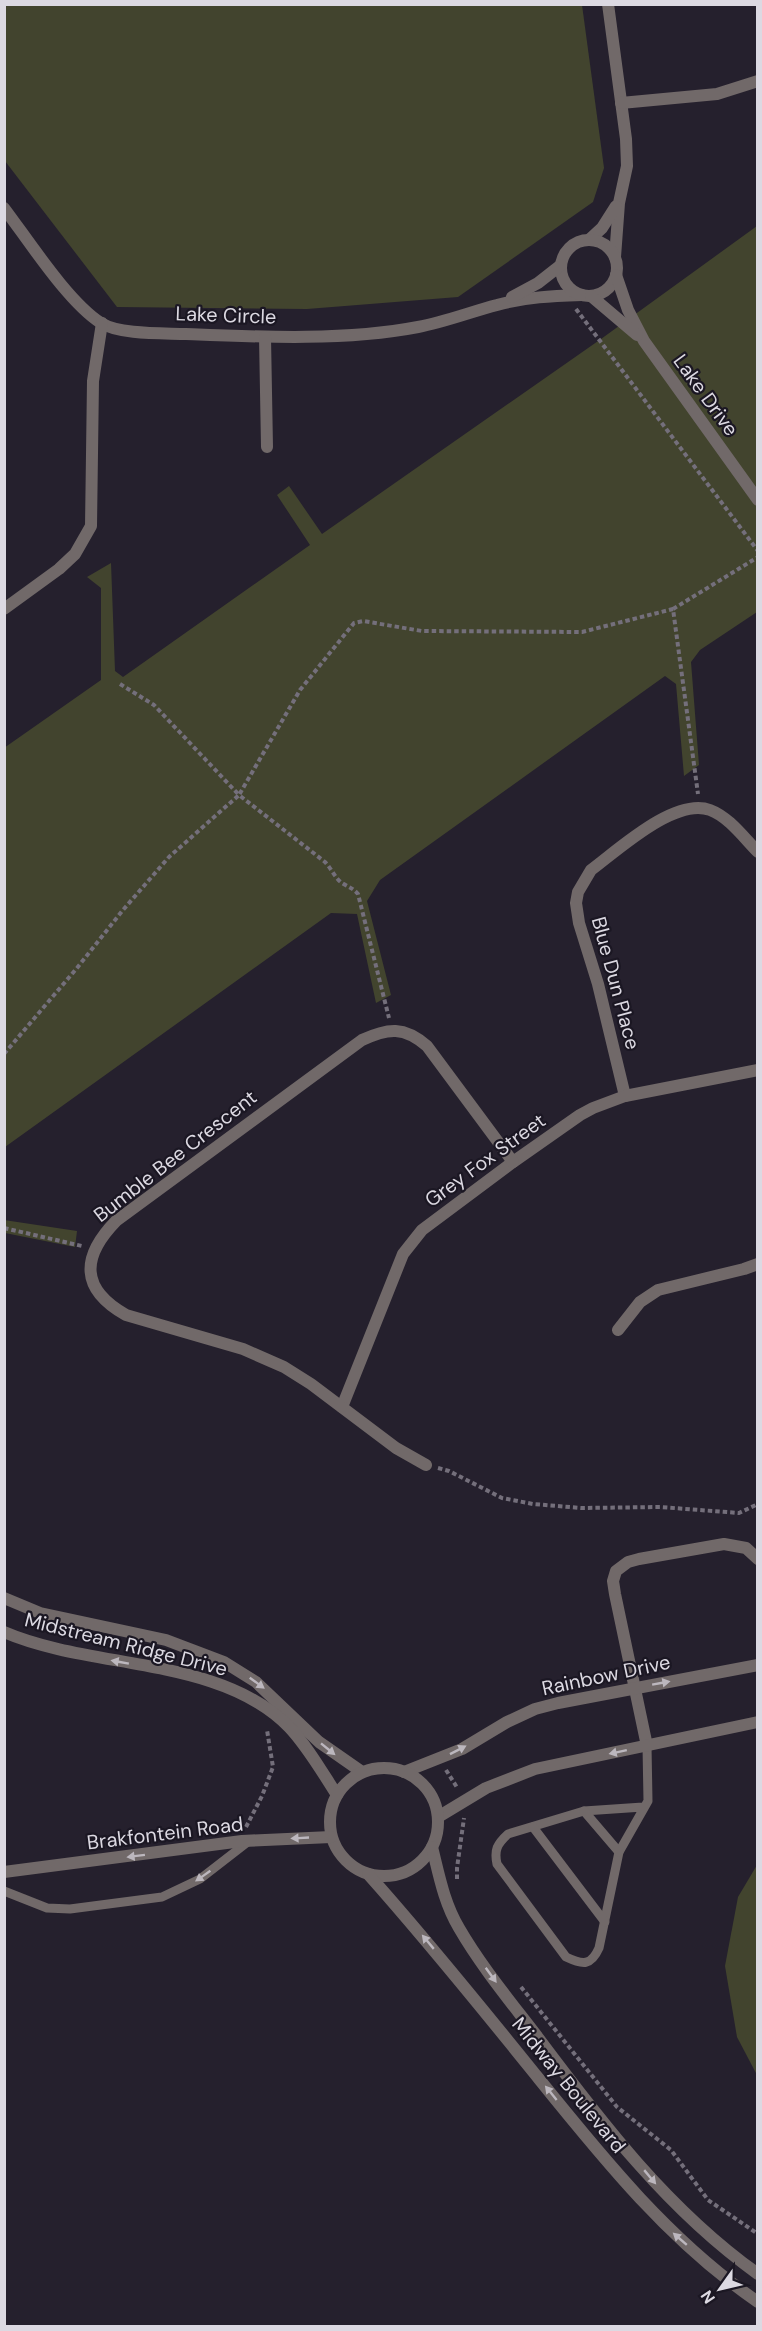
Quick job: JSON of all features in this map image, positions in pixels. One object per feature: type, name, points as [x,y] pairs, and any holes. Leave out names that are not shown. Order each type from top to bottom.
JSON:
[{"type":"street","points":[[608,4],[627,166],[619,203],[616,275],[607,290],[587,296],[569,287],[564,281],[561,265],[563,258],[572,246],[589,240],[602,228],[619,203]]},
{"type":"street","points":[[621,103],[717,94],[758,81]]},
{"type":"street","points":[[4,208],[76,300],[102,324],[93,381],[91,526],[75,554],[59,569],[4,609]]},
{"type":"street","points":[[589,240],[604,245],[615,257]]},
{"type":"street","name":"Lake Circle","points":[[497,305],[526,291],[561,265]]},
{"type":"street","name":"Lake Drive","points":[[616,275],[628,310],[644,341],[758,500]]},
{"type":"street","name":"Lake Circle","points":[[102,324],[113,328],[162,333],[265,338],[375,333],[417,327],[497,305],[538,297],[587,296]]},
{"type":"street","name":"Lake Drive","points":[[587,296],[617,316],[644,341]]},
{"type":"street","points":[[265,338],[267,447]]},
{"type":"street","points":[[700,807],[711,810],[725,819],[758,852]]},
{"type":"street","name":"Blue Dun Place","points":[[625,1096],[598,984],[579,923],[576,903],[578,892],[591,870],[661,819],[684,808],[700,807]]},
{"type":"street","points":[[392,1030],[405,1031],[427,1046],[513,1162]]},
{"type":"street","name":"Bumble Bee Crescent","points":[[392,1030],[362,1040],[116,1221],[105,1232],[94,1249],[90,1270],[99,1293],[112,1308],[126,1315],[243,1349],[261,1357],[297,1375],[396,1448],[426,1465]]},
{"type":"street","name":"Grey Fox Street","points":[[342,1407],[403,1254],[422,1230],[580,1114],[625,1096],[758,1070]]},
{"type":"street","points":[[618,1330],[640,1302],[658,1290],[758,1264]]},
{"type":"street","points":[[647,1746],[615,1594],[616,1571],[628,1562],[639,1559],[724,1544],[746,1548],[758,1559]]},
{"type":"street","name":"Midstream Ridge Drive","points":[[4,1598],[40,1613],[166,1640],[225,1662],[256,1682],[319,1742],[362,1772]]},
{"type":"street","name":"Midstream Ridge Drive","points":[[4,1632],[66,1652],[186,1674],[241,1693],[260,1704],[289,1728],[311,1755],[337,1795]]},
{"type":"street","name":"Rainbow Drive","points":[[404,1772],[462,1749],[507,1722],[535,1709],[558,1702],[758,1665]]},
{"type":"street","points":[[331,1836],[330,1819],[337,1795],[348,1781],[362,1772],[387,1768],[404,1772],[420,1782],[427,1790],[438,1817],[503,1780],[535,1769],[758,1722]]},
{"type":"street","name":"Midway Boulevard","points":[[438,1817],[437,1832],[432,1847],[444,1895],[459,1929],[491,1976],[566,2076],[662,2191],[704,2232],[758,2274]]},
{"type":"street","name":"Brakfontein Road","points":[[4,1872],[236,1842],[331,1836]]},
{"type":"street","name":"Midway Boulevard","points":[[331,1836],[345,1860],[356,1869],[368,1874],[429,1943],[607,2163],[652,2212],[734,2286],[758,2302]]},
{"type":"street","points":[[368,1874],[387,1876],[405,1872],[421,1862],[432,1847]]},
{"type":"lane","points":[[643,1807],[584,1810],[508,1834],[499,1842],[495,1852],[497,1864],[566,1957],[578,1963],[587,1963],[595,1958],[605,1922],[619,1852],[648,1801],[647,1746]]},
{"type":"lane","points":[[584,1810],[619,1852]]},
{"type":"lane","points":[[533,1827],[605,1922]]},
{"type":"lane","points":[[4,1891],[47,1908],[70,1909],[162,1897],[200,1879],[249,1841]]},
{"type":"path","points":[[566,296],[758,551]]},
{"type":"path","points":[[4,1054],[169,857],[239,795],[300,690],[354,623],[363,621],[422,631],[582,632],[673,609],[758,558]]},
{"type":"path","points":[[673,609],[700,807]]},
{"type":"path","points":[[120,684],[154,705],[239,795],[325,862],[339,882],[352,887],[358,894],[392,1030]]},
{"type":"path","points":[[4,1228],[94,1249]]},
{"type":"path","points":[[426,1465],[449,1471],[502,1498],[533,1504],[581,1508],[660,1508],[739,1513],[758,1504]]},
{"type":"path","points":[[236,1842],[251,1819],[273,1767],[260,1704]]},
{"type":"path","points":[[440,1759],[465,1800],[464,1830],[456,1868],[457,1890]]},
{"type":"path","points":[[520,1986],[616,2107],[671,2150],[708,2200],[758,2234]]},
{"type":"green space","points":[[5,5],[582,5],[604,168],[593,202],[458,297],[307,309],[117,307],[5,161]]},
{"type":"green space","points":[[757,226],[757,612],[700,650],[691,662],[699,765],[684,776],[676,684],[665,676],[380,880],[367,901],[391,995],[376,1003],[357,914],[331,913],[5,1147],[4,748],[101,680],[101,588],[87,577],[111,563],[115,671],[123,677],[310,545],[277,495],[289,486],[322,534],[601,339]]},
{"type":"green space","points":[[4,1220],[77,1231],[75,1247],[5,1233]]},
{"type":"green space","points":[[757,1865],[757,2075],[737,2037],[725,1966],[738,1897]]}]
